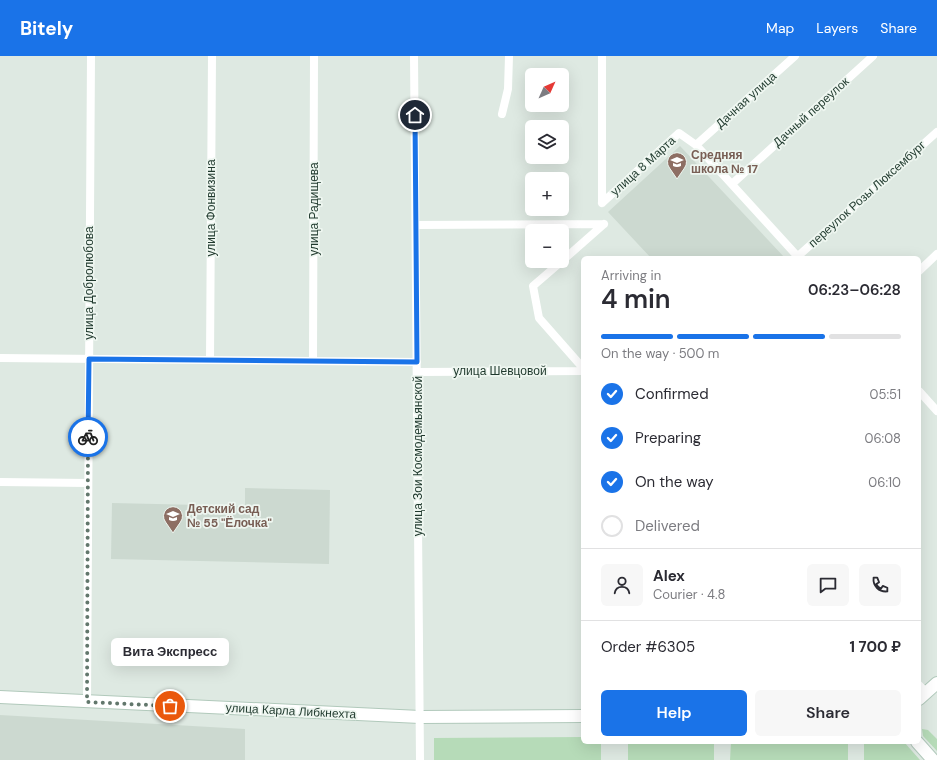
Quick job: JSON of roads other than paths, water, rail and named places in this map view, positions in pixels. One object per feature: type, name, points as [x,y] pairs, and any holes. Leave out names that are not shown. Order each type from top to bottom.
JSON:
[{"type":"main road","points":[[921,692],[937,683]]},
{"type":"main road","name":"улица Карла Либкнехта","points":[[0,697],[420,717],[581,716]]},
{"type":"main road","points":[[918,744],[933,760]]},
{"type":"street","name":"улица Добролюбова","points":[[87,702],[91,56]]},
{"type":"street","name":"улица Фонвизина","points":[[210,360],[212,56]]},
{"type":"street","name":"улица Радищева","points":[[313,361],[314,56]]},
{"type":"street","name":"улица Зои Космодемьянской","points":[[414,56],[420,760]]},
{"type":"street","points":[[502,114],[508,89],[509,56]]},
{"type":"street","name":"улица 8 Марта","points":[[602,56],[602,203],[679,133],[696,145],[797,256]]},
{"type":"street","name":"Дачная улица","points":[[696,145],[795,56]]},
{"type":"street","name":"Дачный переулок","points":[[732,184],[873,56]]},
{"type":"street","name":"переулок Розы Люксембург","points":[[799,256],[937,132]]},
{"type":"street","points":[[416,225],[525,224]]},
{"type":"street","points":[[569,224],[604,224],[569,255]]},
{"type":"street","points":[[921,269],[937,254]]},
{"type":"street","points":[[554,268],[533,286],[539,318],[581,367]]},
{"type":"street","points":[[0,358],[417,362]]},
{"type":"street","name":"улица Шевцовой","points":[[417,372],[581,369]]},
{"type":"street","points":[[921,393],[937,411]]},
{"type":"street","points":[[0,482],[88,483]]},
{"type":"place","name":"Средняя школа № 17","points":[[677,179]]},
{"type":"place","name":"Детский сад № 55 \"Ёлочка\"","points":[[173,533]]},
{"type":"place","name":"Вита Экспресс","points":[[170,706]]}]
